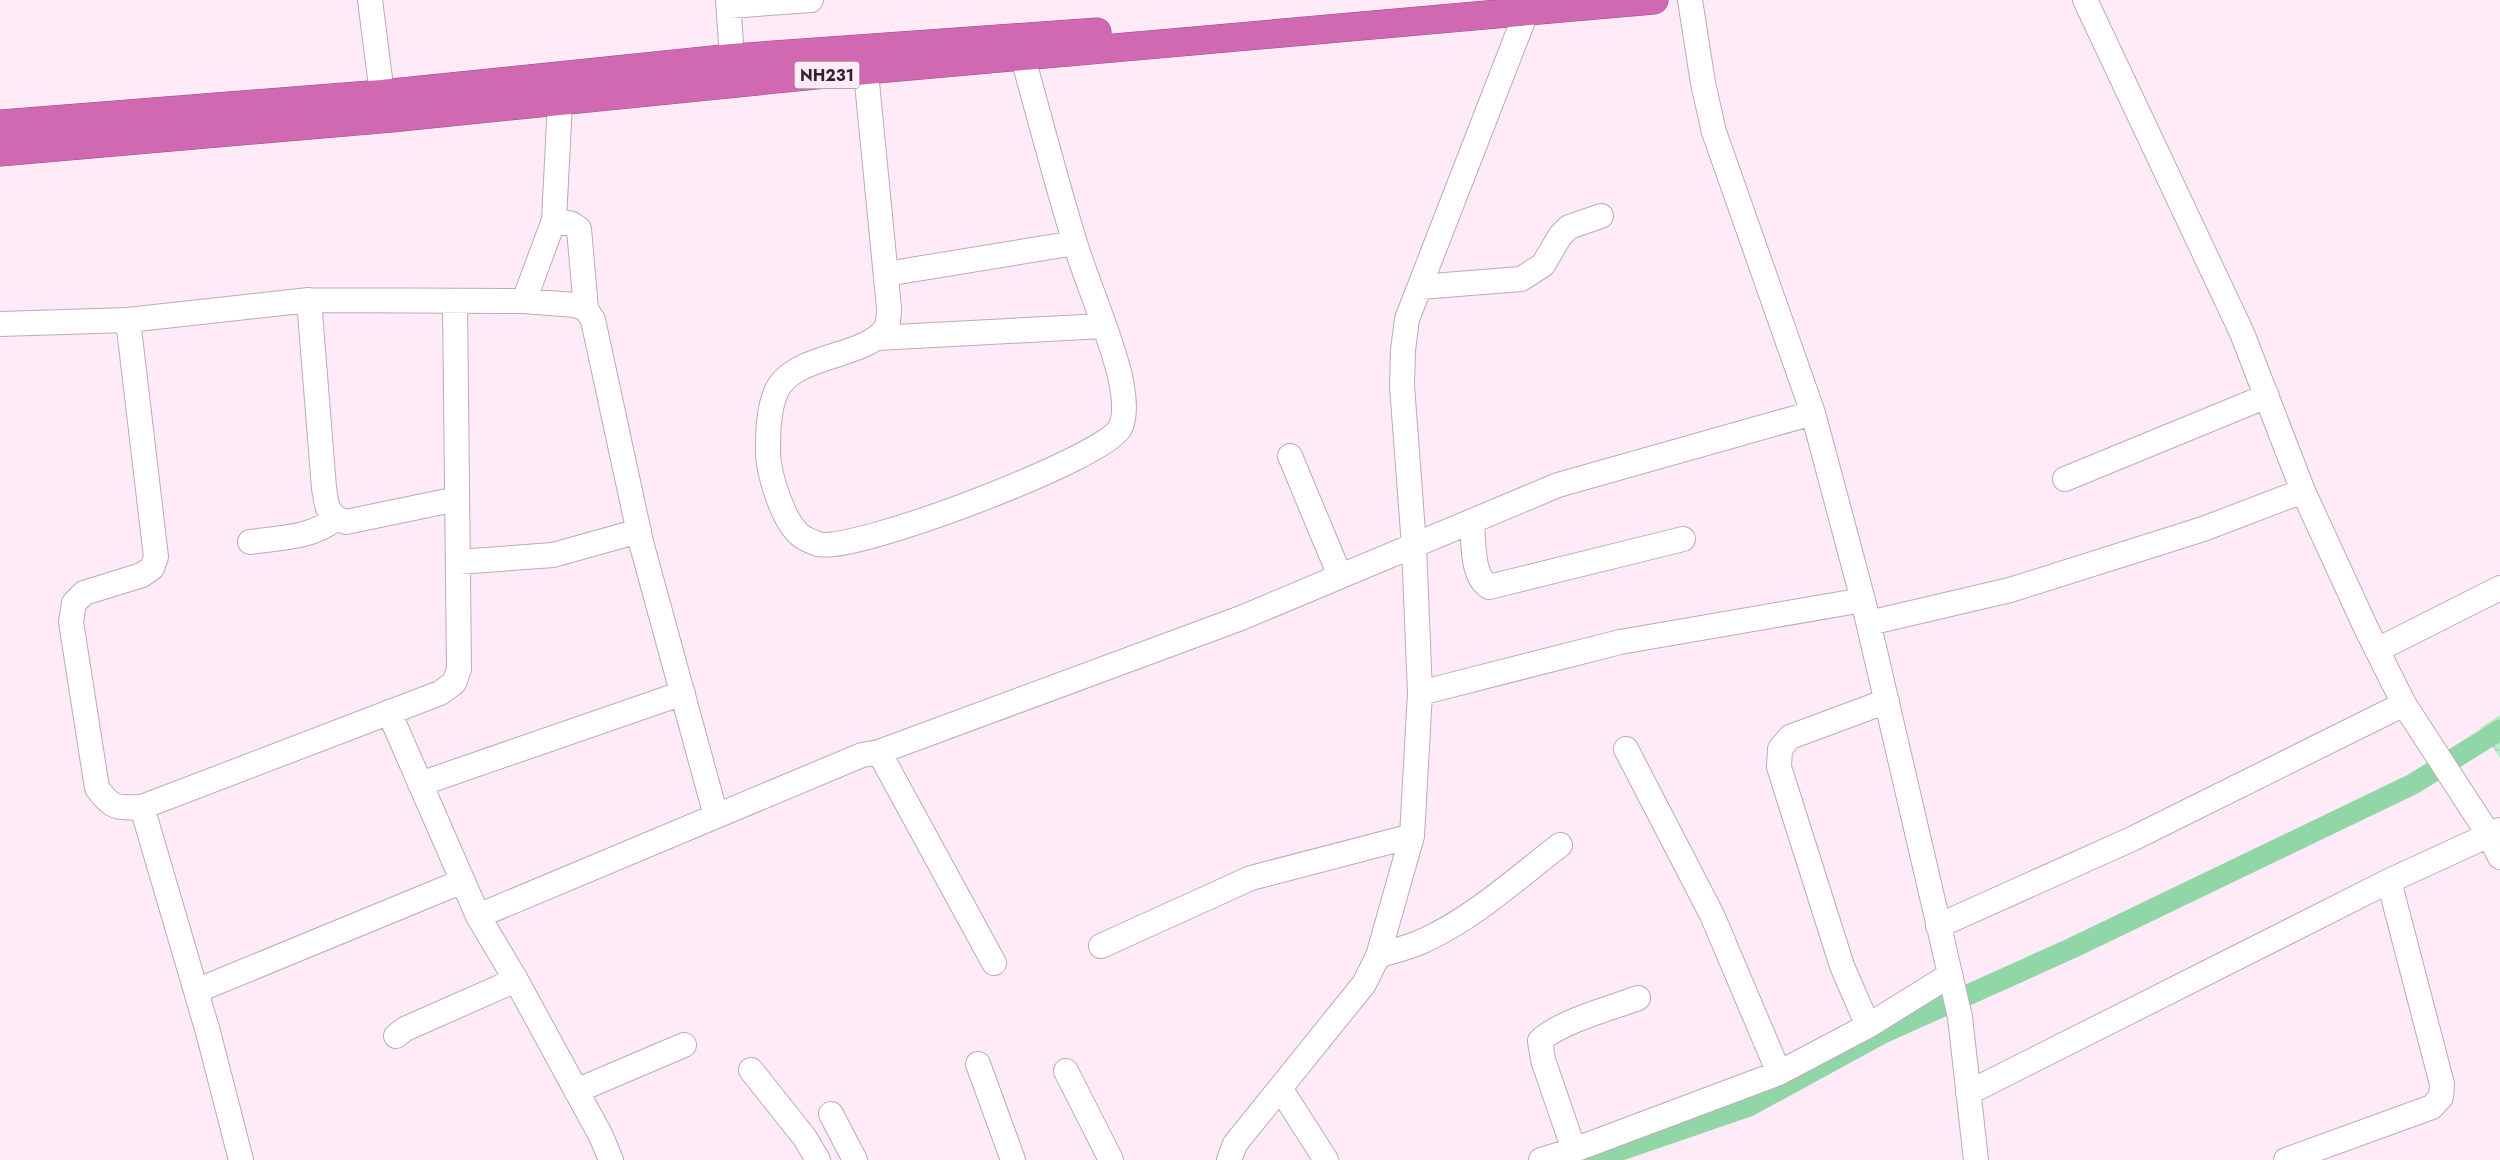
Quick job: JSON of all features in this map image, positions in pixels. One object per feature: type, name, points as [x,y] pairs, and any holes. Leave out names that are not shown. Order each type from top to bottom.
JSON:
[{"type":"highway","name":"NH231","points":[[0,124],[382,94],[561,88],[865,59],[1025,38],[1461,0]]},
{"type":"highway","name":"NH231","points":[[0,152],[392,118],[732,58],[1023,58],[1530,5],[1654,0]]},
{"type":"street","points":[[370,0],[382,94]]},
{"type":"street","points":[[732,58],[728,3],[811,0]]},
{"type":"street","points":[[1690,0],[1703,83],[1714,132],[1813,413],[1864,600],[1960,1018],[1976,1160]]},
{"type":"street","points":[[2085,0],[2242,333],[2303,490],[2377,650],[2404,704],[2434,753],[2455,784],[2494,833],[2500,857]]},
{"type":"street","points":[[1229,1160],[1235,1144],[1364,984],[1378,956],[1412,836],[1420,693],[1414,546],[1402,386],[1402,350],[1407,319],[1530,5]]},
{"type":"street","points":[[1023,58],[1075,243],[1103,326],[1120,377],[1124,406],[1121,428],[1110,441],[1086,454],[939,516],[862,540],[821,545],[801,536],[789,523],[774,484],[768,458],[768,429],[776,392],[788,376],[877,338],[1103,326]]},
{"type":"street","points":[[865,59],[889,308],[888,325],[877,338]]},
{"type":"street","points":[[524,301],[554,220],[561,88]]},
{"type":"street","points":[[1420,286],[1521,279],[1542,266],[1560,236],[1569,227],[1601,216]]},
{"type":"street","points":[[554,220],[572,224],[579,230],[586,310],[593,320],[602,352],[639,531],[716,816]]},
{"type":"street","points":[[886,274],[1075,243]]},
{"type":"street","points":[[0,324],[128,320],[309,300],[524,301],[575,305],[586,310]]},
{"type":"street","points":[[309,300],[324,488],[327,508],[335,519],[346,522],[457,499]]},
{"type":"street","points":[[128,320],[156,557],[152,568],[142,575],[84,593],[74,603],[71,622],[97,788],[107,802],[119,808],[142,806],[440,692],[454,683],[459,669],[455,302]]},
{"type":"street","points":[[2065,479],[2267,396]]},
{"type":"street","points":[[478,916],[862,755],[879,752],[1241,618],[1558,485],[1813,413]]},
{"type":"street","points":[[1290,456],[1340,576]]},
{"type":"street","points":[[1869,623],[2010,590],[2202,529],[2303,490]]},
{"type":"street","points":[[250,542],[308,534],[322,529],[335,519]]},
{"type":"street","points":[[1472,522],[1478,571],[1482,582],[1489,587],[1683,539]]},
{"type":"street","points":[[458,562],[554,555],[639,531]]},
{"type":"street","points":[[2377,650],[2500,588]]},
{"type":"street","points":[[1420,693],[1620,642],[1864,600]]},
{"type":"street","points":[[420,784],[682,693]]},
{"type":"street","points":[[1868,1026],[1842,966],[1779,767],[1780,749],[1790,737],[1886,701]]},
{"type":"street","points":[[1938,926],[2134,838],[2404,704]]},
{"type":"street","points":[[389,712],[478,916],[516,980],[601,1136],[611,1160]]},
{"type":"street","points":[[1626,749],[1712,915],[1779,1073]]},
{"type":"street","points":[[879,752],[994,963]]},
{"type":"street","points":[[142,806],[196,991],[241,1160]]},
{"type":"street","points":[[1968,1093],[2389,881],[2494,833]]},
{"type":"street","points":[[1101,946],[1251,878],[1412,836]]},
{"type":"street","points":[[1378,956],[1425,941],[1457,922],[1484,904],[1560,845]]},
{"type":"street","points":[[196,991],[463,881]]},
{"type":"street","points":[[2286,1160],[2432,1107],[2441,1097],[2442,1084],[2389,881]]},
{"type":"street","points":[[396,1036],[405,1029],[516,980]]},
{"type":"street","points":[[1541,1160],[1574,1150],[1779,1073],[1952,981]]},
{"type":"street","points":[[1574,1150],[1543,1060],[1540,1041],[1546,1034],[1564,1026],[1638,998]]},
{"type":"street","points":[[576,1091],[684,1045]]},
{"type":"street","points":[[978,1064],[1013,1160]]},
{"type":"street","points":[[751,1070],[805,1138],[818,1160]]},
{"type":"street","points":[[1066,1071],[1111,1160]]},
{"type":"street","points":[[1280,1088],[1326,1160]]},
{"type":"street","points":[[831,1114],[855,1160]]},
{"type":"green space","points":[[2500,715],[2500,758],[2480,728]]},
{"type":"waterway","points":[[1592,1160],[1749,1106],[1881,1034],[2070,949],[2413,784],[2500,730]]}]
